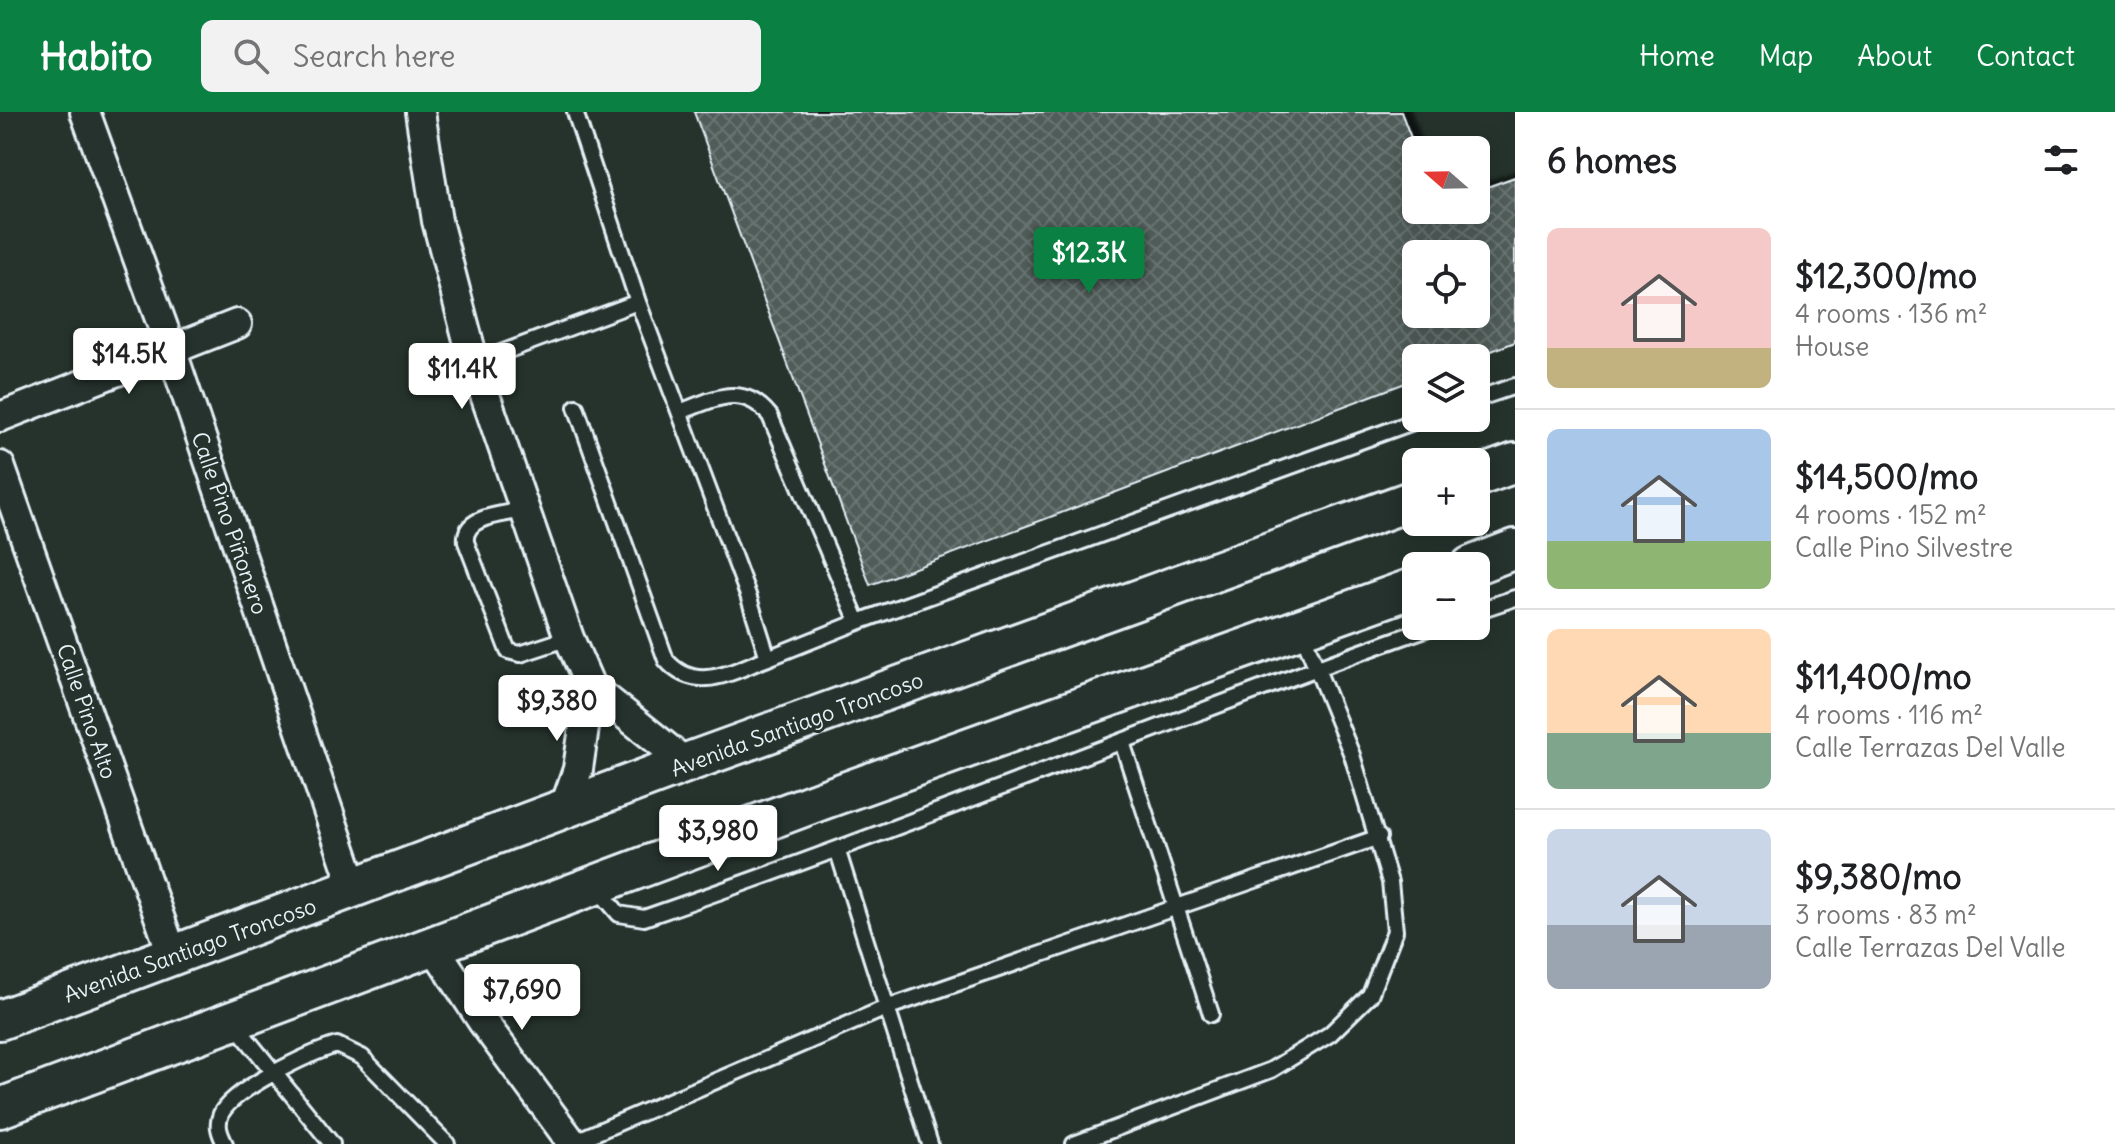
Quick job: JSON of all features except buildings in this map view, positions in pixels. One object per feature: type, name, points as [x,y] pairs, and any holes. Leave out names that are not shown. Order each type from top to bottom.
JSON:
[{"type":"main road","points":[[1490,472],[1515,463]]},
{"type":"main road","name":"Avenida Santiago Troncoso","points":[[0,1020],[355,890],[686,763],[1402,504]]},
{"type":"main road","points":[[1490,559],[1515,549]]},
{"type":"main road","points":[[0,1108],[867,784],[1402,592]]},
{"type":"street","name":"Calle Pino Piñonero","points":[[85,112],[172,352],[355,890]]},
{"type":"street","points":[[420,112],[437,221],[474,363],[569,638],[590,686],[686,763]]},
{"type":"street","points":[[0,417],[237,324]]},
{"type":"street","name":"Calle Pino Alto","points":[[0,466],[173,956]]},
{"type":"street","points":[[564,809],[578,769],[590,686]]},
{"type":"street","points":[[434,947],[483,1022],[571,1143]]},
{"type":"lane","points":[[575,112],[638,302],[768,658]]},
{"type":"lane","points":[[474,363],[638,302]]},
{"type":"lane","points":[[1490,394],[1515,386]]},
{"type":"lane","points":[[680,412],[726,394],[743,395],[760,403],[770,416],[858,622]]},
{"type":"lane","points":[[576,407],[666,660],[685,678],[704,680],[1402,426]]},
{"type":"lane","points":[[523,510],[473,522],[467,528],[466,542],[508,651],[520,654],[569,638]]},
{"type":"lane","points":[[1490,606],[1515,598]]},
{"type":"lane","points":[[1074,1144],[1271,1070],[1330,1034],[1370,995],[1395,931],[1390,882],[1379,837],[1301,630]]},
{"type":"lane","points":[[595,886],[619,914],[644,918],[838,852],[1316,667],[1402,637]]},
{"type":"lane","points":[[1122,742],[1211,1014]]},
{"type":"lane","points":[[571,1143],[886,1008],[1379,837]]},
{"type":"lane","points":[[838,852],[930,1144]]},
{"type":"lane","points":[[233,1021],[332,1144]]},
{"type":"lane","points":[[225,1144],[218,1128],[221,1115],[230,1103],[276,1073],[319,1050],[337,1045],[350,1049],[447,1144]]}]
